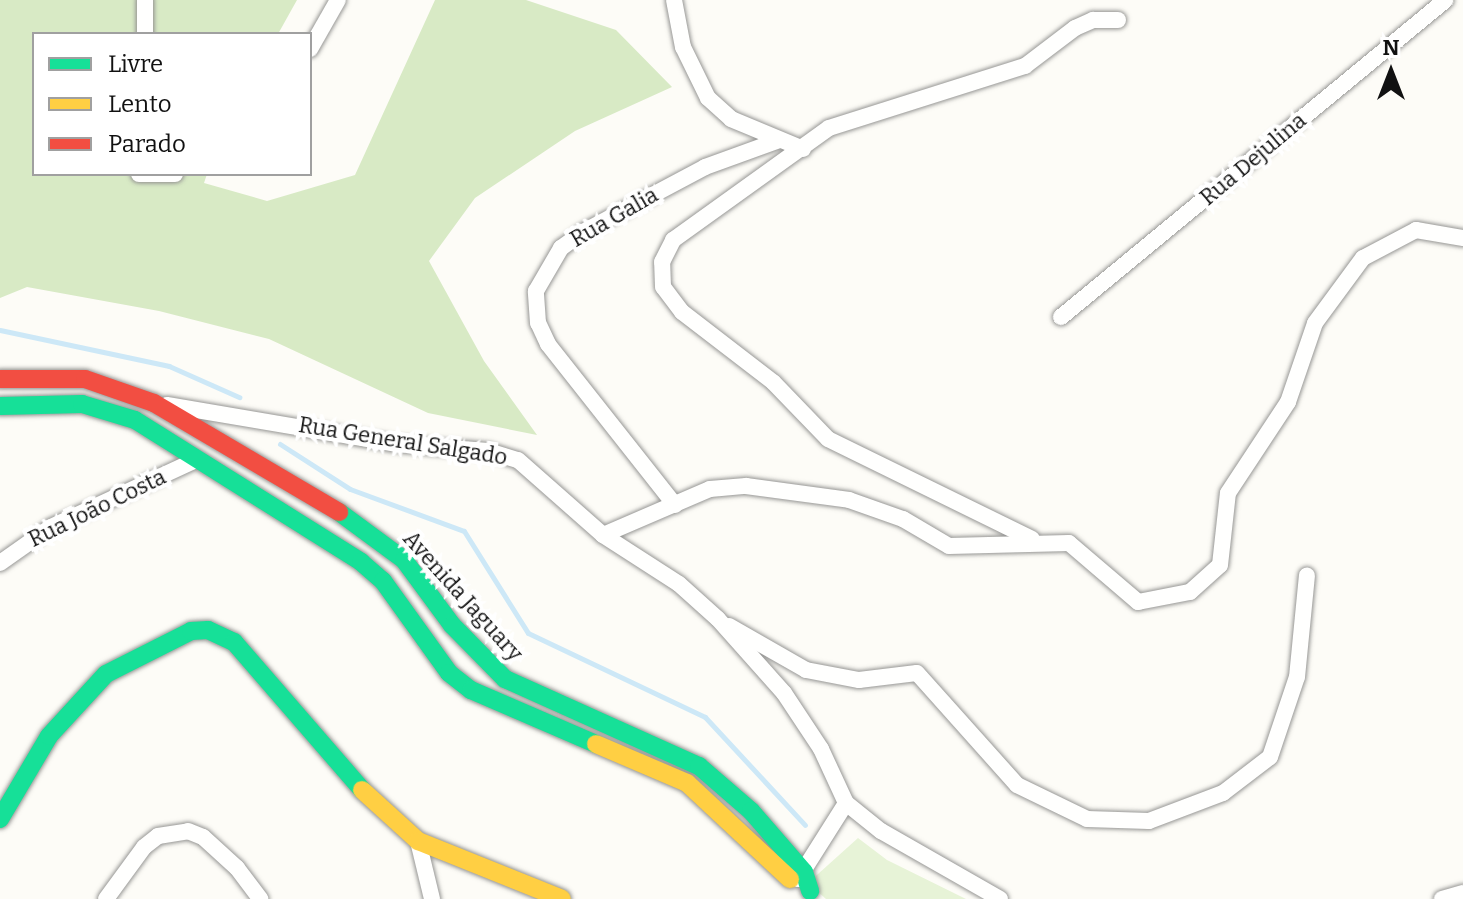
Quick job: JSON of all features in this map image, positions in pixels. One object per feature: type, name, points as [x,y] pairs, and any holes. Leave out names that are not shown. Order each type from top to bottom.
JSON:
[{"type":"street","points":[[145,0],[145,32]]},
{"type":"street","points":[[312,46],[338,0]]},
{"type":"street","points":[[674,0],[683,47],[708,98],[731,119],[777,141],[803,149]]},
{"type":"street","name":"Rua Dejulina","points":[[1061,317],[1445,0]]},
{"type":"street","points":[[1034,540],[828,439],[773,382],[693,324],[668,296],[661,274],[673,240],[803,149],[859,115],[1025,66],[1075,28],[1093,20],[1118,20]]},
{"type":"street","name":"Rua Galia","points":[[675,505],[548,344],[538,323],[536,291],[561,248],[583,232],[705,167],[777,141]]},
{"type":"street","points":[[603,535],[726,486],[774,489],[886,511],[949,546],[1034,540],[1077,547],[1131,601],[1157,602],[1205,583],[1220,565],[1228,493],[1288,402],[1315,323],[1363,258],[1416,230],[1463,238]]},
{"type":"street","name":"Avenida Jaguary","points":[[0,379],[85,379],[154,403],[377,537],[404,560],[490,666],[537,696],[699,766],[751,811],[806,886]]},
{"type":"street","name":"Rua General Salgado","points":[[154,403],[398,444],[488,451],[518,460],[544,479],[603,535],[679,584],[718,619],[784,693],[821,749],[846,803],[881,831],[1000,899]]},
{"type":"street","points":[[0,406],[82,404],[135,420],[361,562],[383,581],[449,673],[491,703],[623,752],[687,783],[806,886],[846,803]]},
{"type":"street","name":"Rua João Costa","points":[[0,563],[8,552],[51,527],[198,459]]},
{"type":"street","points":[[718,619],[806,670],[859,680],[917,673],[1017,785],[1087,819],[1149,821],[1223,793],[1270,757],[1297,677],[1307,575]]},
{"type":"street","points":[[0,819],[49,736],[106,674],[199,629],[234,642],[354,787],[418,841],[562,899]]},
{"type":"street","points":[[524,716],[537,696]]},
{"type":"street","points":[[106,899],[144,847],[158,836],[188,831],[203,837],[237,868],[260,899]]},
{"type":"street","points":[[418,841],[432,899]]},
{"type":"street","points":[[1442,899],[1463,893]]},
{"type":"green space","points":[[0,0],[297,0],[279,32],[32,32],[32,176],[206,176],[204,183],[267,201],[355,175],[435,0],[526,0],[616,30],[672,87],[575,131],[475,198],[429,261],[484,361],[537,435],[428,413],[269,339],[159,311],[27,287],[0,298]]},
{"type":"green space","points":[[858,838],[887,860],[966,899],[826,899],[808,883]]},
{"type":"waterway","points":[[0,330],[169,366],[239,397]]},
{"type":"waterway","points":[[280,444],[350,489],[464,531],[528,633],[705,717],[805,825]]},
{"type":"traffic: fast","points":[[0,406],[82,404],[135,420],[361,562],[383,581],[449,673],[471,690],[596,744]]},
{"type":"traffic: fast","points":[[339,512],[404,560],[452,625],[505,679],[699,766],[751,811],[804,872],[810,891]]},
{"type":"traffic: fast","points":[[0,819],[49,736],[106,674],[191,631],[208,630],[234,642],[362,790]]},
{"type":"traffic: slow","points":[[596,744],[687,783],[790,879]]},
{"type":"traffic: slow","points":[[362,790],[418,841],[562,899]]},
{"type":"traffic: jam","points":[[0,379],[85,379],[154,403],[339,512]]}]
